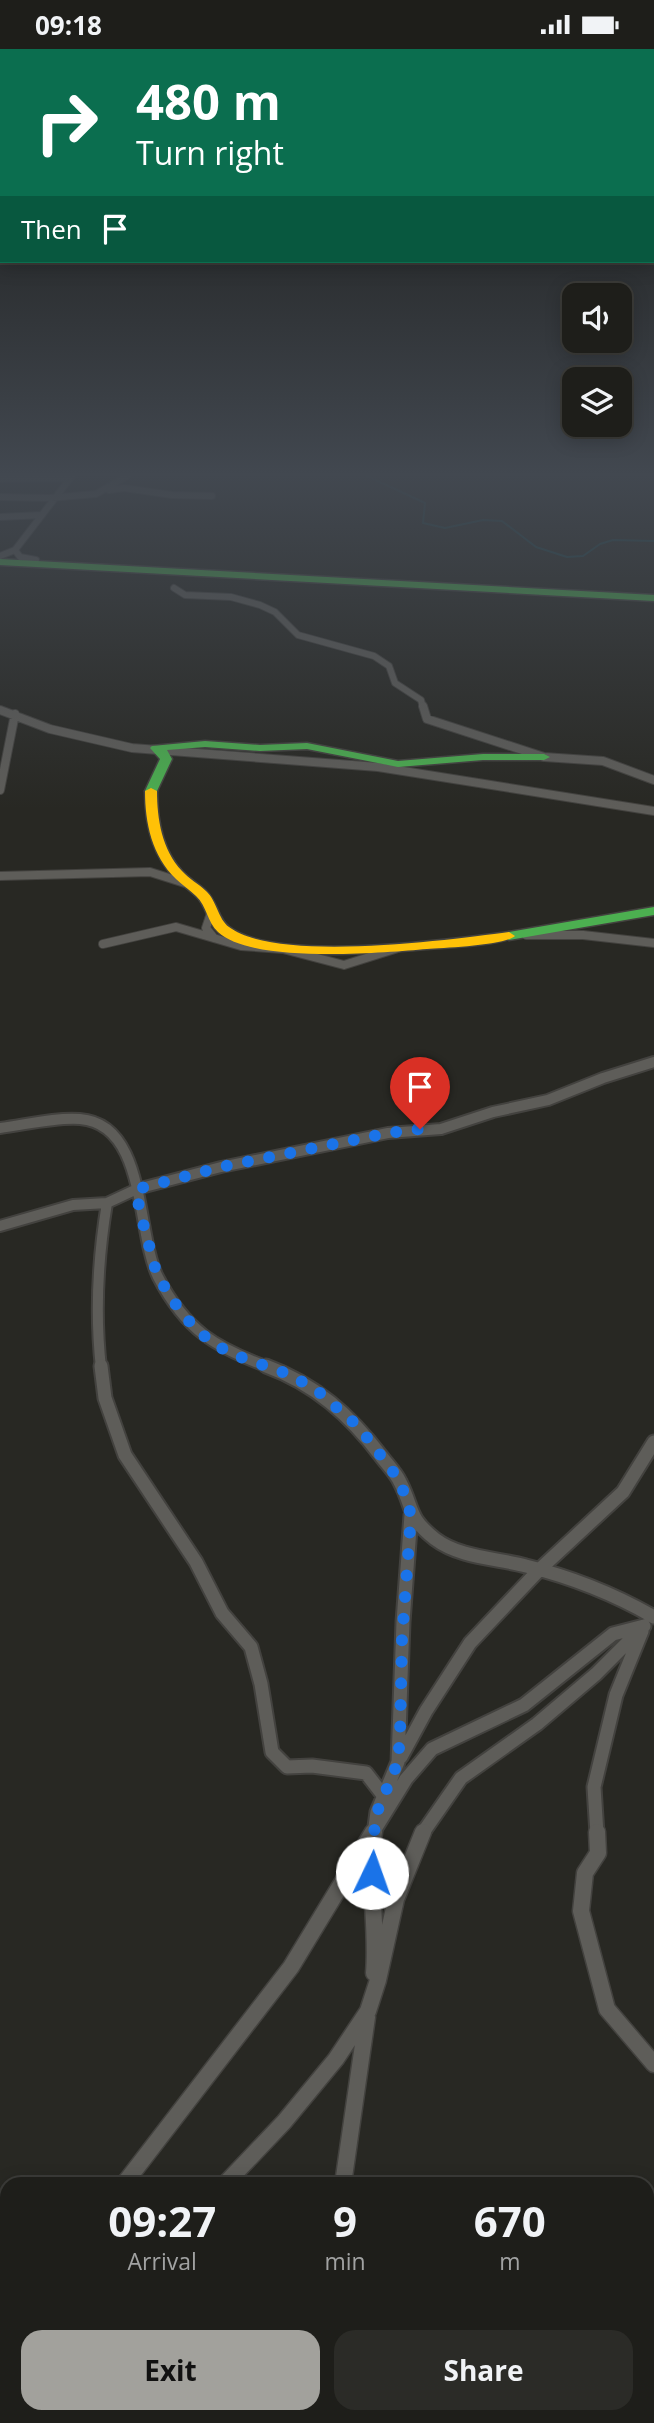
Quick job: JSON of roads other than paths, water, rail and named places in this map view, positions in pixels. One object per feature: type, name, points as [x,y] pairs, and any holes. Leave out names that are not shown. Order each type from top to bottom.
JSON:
[{"type":"main road","points":[[478,587],[654,597]]},
{"type":"main road","points":[[487,587],[654,597]]},
{"type":"main road","points":[[156,748],[205,744],[260,748],[307,746],[398,764],[483,757],[544,757]]},
{"type":"main road","points":[[156,748],[166,759],[151,790],[152,808],[166,862],[188,884],[209,898],[218,925],[225,931],[266,945],[320,949],[398,948],[526,935],[654,911]]},
{"type":"street","points":[[174,588],[185,595],[231,597],[260,605],[275,612],[298,635],[374,656],[389,666],[395,683],[421,700],[427,719],[544,757],[603,761],[654,780]]},
{"type":"street","points":[[0,710],[50,729],[132,748],[378,767],[654,811]]},
{"type":"street","points":[[0,790],[15,715]]},
{"type":"street","points":[[0,876],[150,872],[188,884]]},
{"type":"street","points":[[212,910],[206,928],[214,938],[266,945]]},
{"type":"street","points":[[103,944],[176,927],[241,946],[283,950],[344,965],[398,948]]},
{"type":"street","points":[[526,935],[583,935],[654,943]]},
{"type":"street","points":[[0,1226],[73,1205],[107,1203],[137,1189],[221,1167],[388,1133],[441,1129],[493,1112],[548,1100],[603,1078],[654,1062]]},
{"type":"street","points":[[0,1128],[81,1119],[104,1127],[123,1149],[136,1176],[144,1232],[157,1275],[180,1311],[200,1333],[229,1353],[291,1375],[319,1392],[359,1427],[400,1481],[411,1515],[403,1622],[398,1762]]},
{"type":"street","points":[[107,1203],[99,1275],[98,1340],[105,1398],[125,1455],[196,1562],[222,1613],[251,1647],[261,1684],[272,1752],[287,1767],[312,1766],[366,1773],[383,1795]]},
{"type":"street","points":[[344,2177],[376,1948],[371,1854],[377,1812],[383,1795],[426,1711],[470,1643],[539,1570],[623,1492],[654,1443]]},
{"type":"street","points":[[411,1515],[437,1540],[469,1554],[539,1570],[615,1595],[650,1620]]},
{"type":"street","points":[[129,2177],[291,1967],[406,1779],[432,1749],[524,1705],[613,1634],[650,1620]]},
{"type":"street","points":[[232,2177],[293,2112],[336,2059],[368,2011],[380,1973],[396,1899],[423,1833],[460,1778],[537,1724],[596,1674],[650,1620]]},
{"type":"street","points":[[650,1620],[616,1695],[605,1740],[594,1787],[598,1853],[585,1873],[581,1912],[607,2009],[654,2064]]}]
